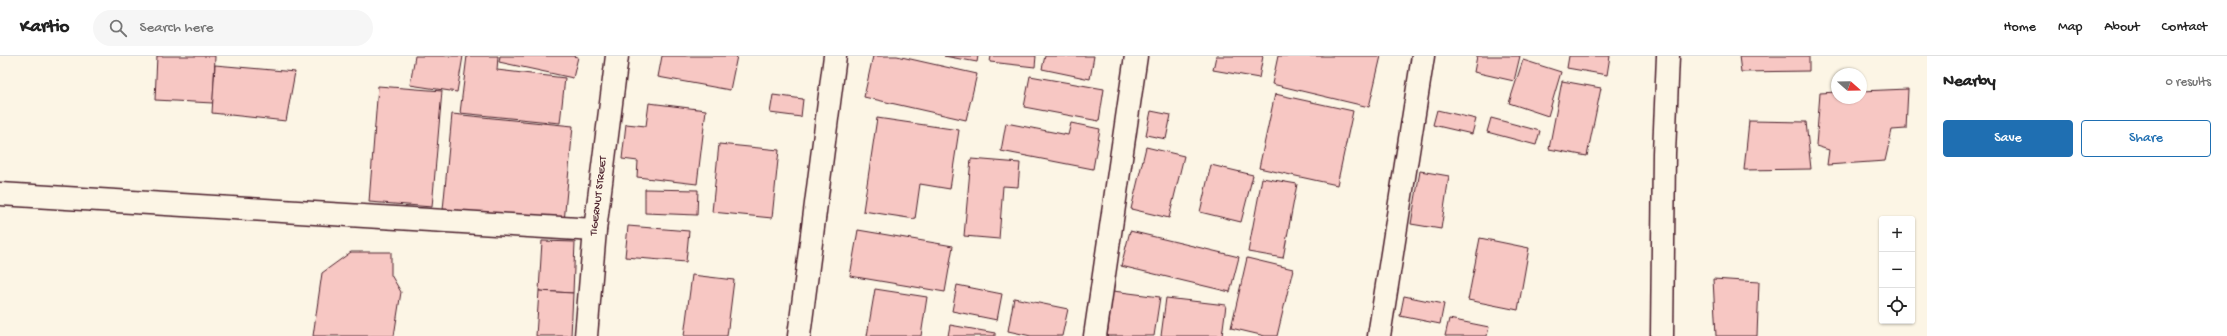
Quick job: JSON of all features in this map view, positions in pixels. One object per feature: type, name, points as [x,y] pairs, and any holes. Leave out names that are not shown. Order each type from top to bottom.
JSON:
[{"type":"street","name":"TIGERNUT STREET","points":[[586,336],[595,230],[617,56]]},
{"type":"street","points":[[799,336],[835,56]]},
{"type":"street","points":[[1095,336],[1136,56]]},
{"type":"street","points":[[1378,336],[1423,56]]},
{"type":"street","points":[[1662,336],[1664,153],[1668,56]]},
{"type":"street","points":[[0,194],[595,230]]},
{"type":"building","points":[[157,56],[215,56],[213,103],[155,100]]},
{"type":"building","points":[[415,56],[463,56],[457,92],[410,85]]},
{"type":"building","points":[[467,56],[498,56],[497,70],[565,78],[560,123],[460,113]]},
{"type":"building","points":[[500,56],[578,57],[573,78],[499,62]]},
{"type":"building","points":[[662,56],[737,56],[730,90],[658,77]]},
{"type":"building","points":[[873,56],[897,56],[977,74],[966,120],[864,97]]},
{"type":"building","points":[[944,56],[978,56],[977,62]]},
{"type":"building","points":[[991,56],[1036,56],[1035,67],[990,62]]},
{"type":"building","points":[[1045,56],[1094,56],[1090,79],[1042,69]]},
{"type":"building","points":[[1216,56],[1263,56],[1259,78],[1213,70]]},
{"type":"building","points":[[1278,56],[1381,56],[1369,107],[1272,84]]},
{"type":"building","points":[[1477,56],[1520,56],[1514,81],[1474,72]]},
{"type":"building","points":[[1569,56],[1610,56],[1607,75],[1567,68]]},
{"type":"building","points":[[1739,56],[1809,56],[1809,71],[1741,72]]},
{"type":"building","points":[[1523,60],[1561,72],[1548,116],[1509,103]]},
{"type":"building","points":[[215,65],[295,72],[286,121],[212,113]]},
{"type":"building","points":[[1030,76],[1104,89],[1099,121],[1024,107]]},
{"type":"building","points":[[1562,81],[1601,88],[1587,156],[1549,149]]},
{"type":"building","points":[[378,86],[442,91],[432,207],[369,202]]},
{"type":"building","points":[[1908,89],[1906,129],[1892,130],[1885,161],[1827,165],[1829,150],[1816,146],[1820,93],[1831,92],[1831,104],[1867,104],[1867,91]]},
{"type":"building","points":[[1275,94],[1353,111],[1337,185],[1259,168]]},
{"type":"building","points":[[773,95],[803,99],[801,117],[770,113]]},
{"type":"building","points":[[649,103],[706,110],[697,184],[637,177],[638,161],[622,159],[626,124],[646,126]]},
{"type":"building","points":[[1437,110],[1476,119],[1472,134],[1433,125]]},
{"type":"building","points":[[1151,111],[1171,115],[1166,139],[1146,135]]},
{"type":"building","points":[[452,114],[573,126],[564,222],[443,210]]},
{"type":"building","points":[[877,118],[959,130],[950,189],[920,184],[915,219],[863,211]]},
{"type":"building","points":[[1491,118],[1540,131],[1536,145],[1487,132]]},
{"type":"building","points":[[1749,121],[1806,122],[1811,169],[1744,170]]},
{"type":"building","points":[[1006,123],[1068,135],[1071,123],[1100,129],[1093,169],[1001,151]]},
{"type":"building","points":[[719,144],[779,150],[772,218],[712,212]]},
{"type":"building","points":[[1146,147],[1184,156],[1169,218],[1131,209]]},
{"type":"building","points":[[971,159],[1020,163],[1018,187],[1003,186],[999,239],[964,236]]},
{"type":"building","points":[[1211,165],[1253,175],[1241,222],[1200,212]]},
{"type":"building","points":[[1420,171],[1449,176],[1441,229],[1411,224]]},
{"type":"building","points":[[1262,178],[1297,184],[1283,258],[1248,252]]},
{"type":"building","points":[[645,189],[698,190],[697,215],[645,213]]},
{"type":"building","points":[[628,226],[689,231],[686,262],[625,257]]},
{"type":"building","points":[[858,230],[953,246],[945,292],[850,276]]},
{"type":"building","points":[[1130,231],[1239,257],[1230,292],[1121,266]]},
{"type":"building","points":[[1480,238],[1529,248],[1518,310],[1468,300]]},
{"type":"building","points":[[542,241],[575,242],[573,293],[539,291]]},
{"type":"building","points":[[351,252],[391,252],[391,275],[401,292],[394,336],[313,336],[322,273]]},
{"type":"building","points":[[1247,258],[1293,269],[1277,336],[1265,336],[1231,328]]},
{"type":"building","points":[[692,275],[734,280],[727,336],[684,336]]},
{"type":"building","points":[[1713,279],[1759,282],[1757,336],[1716,336]]},
{"type":"building","points":[[957,285],[1002,294],[997,320],[952,311]]},
{"type":"building","points":[[875,289],[927,297],[921,336],[867,336]]},
{"type":"building","points":[[539,291],[573,293],[571,336],[536,336]]},
{"type":"building","points":[[1113,291],[1160,297],[1154,336],[1107,336]]},
{"type":"building","points":[[1404,296],[1444,304],[1440,324],[1400,316]]},
{"type":"building","points":[[1014,298],[1068,309],[1062,336],[1031,336],[1008,331]]},
{"type":"building","points":[[1166,298],[1226,305],[1222,336],[1161,336]]},
{"type":"building","points":[[1449,319],[1489,327],[1487,336],[1445,336]]},
{"type":"building","points":[[950,325],[995,333],[995,336],[948,336]]}]
